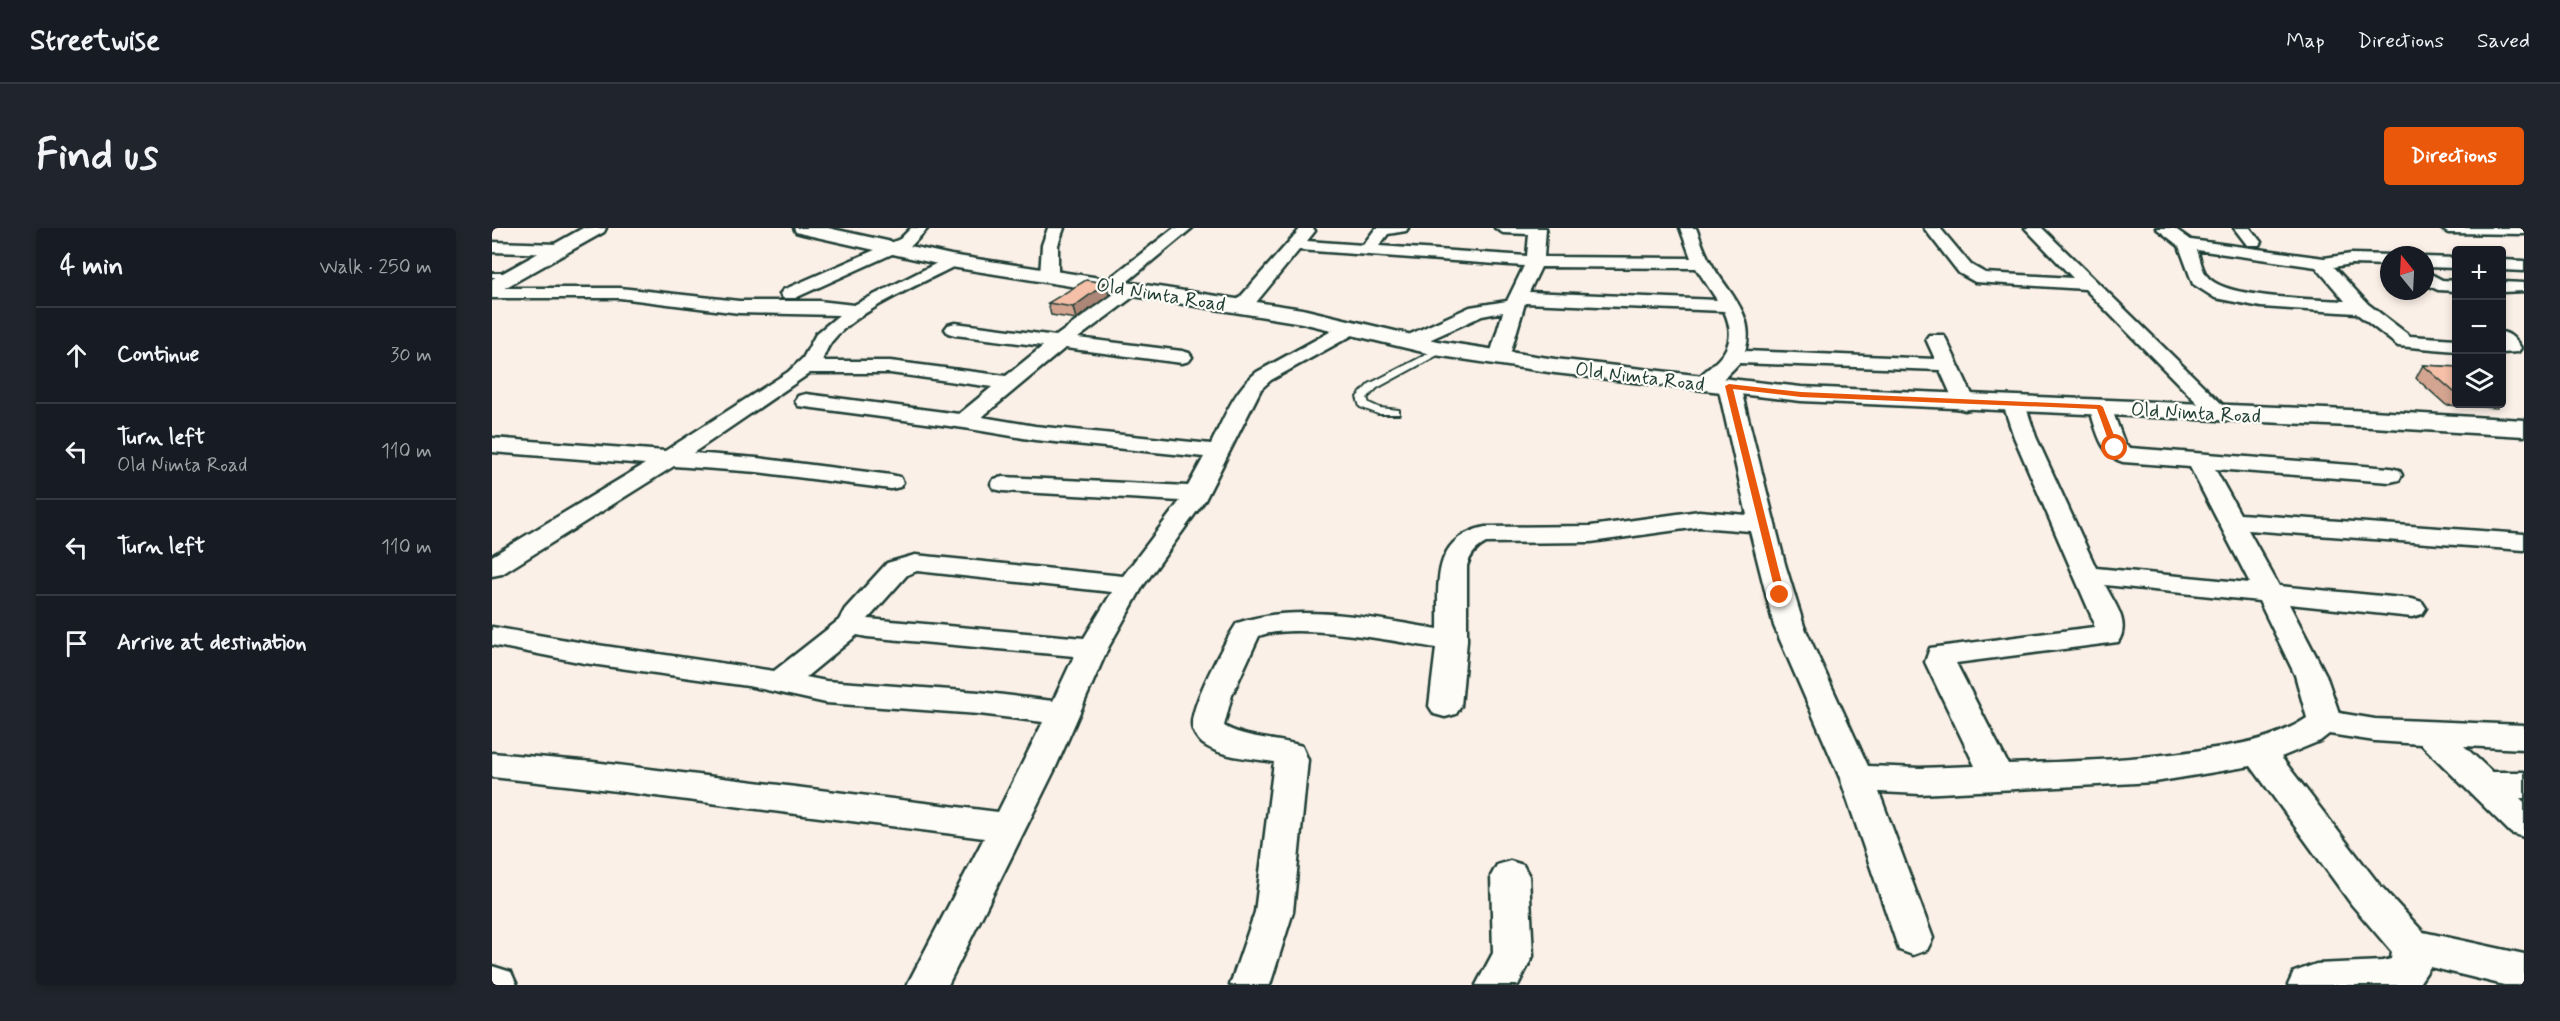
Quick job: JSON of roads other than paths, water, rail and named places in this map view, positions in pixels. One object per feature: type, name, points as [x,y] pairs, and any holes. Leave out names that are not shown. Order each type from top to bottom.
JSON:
[{"type":"street","points":[[492,287],[597,228]]},
{"type":"street","name":"Old Nimta Road","points":[[803,228],[951,261],[1302,316],[1442,350],[1716,385],[1801,394],[2524,428]]},
{"type":"street","points":[[789,294],[906,242],[920,228]]},
{"type":"street","points":[[1049,276],[1050,245],[1056,228]]},
{"type":"street","points":[[964,421],[1059,343],[1184,228]]},
{"type":"street","points":[[1242,307],[1311,228]]},
{"type":"street","points":[[1368,249],[1383,230],[1400,228]]},
{"type":"street","points":[[1499,358],[1515,301],[1535,261],[1538,228],[1503,228]]},
{"type":"street","points":[[1688,228],[1702,263],[1731,306],[1740,325],[1740,338],[1733,357],[1716,385],[1761,524],[1789,626],[1857,778],[1913,938]]},
{"type":"street","points":[[1932,228],[1965,269],[1981,278],[2089,284]]},
{"type":"street","points":[[2033,228],[2220,413]]},
{"type":"street","points":[[2164,228],[2187,244],[2325,263],[2351,259],[2380,260]]},
{"type":"street","points":[[2242,228],[2253,242]]},
{"type":"street","points":[[2448,228],[2518,231]]},
{"type":"street","points":[[2187,244],[2199,280],[2221,294],[2261,302],[2361,308]]},
{"type":"street","points":[[1296,245],[1535,261],[1702,263]]},
{"type":"street","points":[[492,247],[558,249]]},
{"type":"street","points":[[495,564],[669,459],[775,391],[806,367],[816,355],[823,338],[857,311],[951,261]]},
{"type":"street","points":[[2434,262],[2452,263]]},
{"type":"street","points":[[2325,263],[2325,268],[2361,308],[2405,342],[2452,345]]},
{"type":"street","points":[[2506,265],[2524,266]]},
{"type":"street","points":[[2434,282],[2438,285],[2452,286]]},
{"type":"street","points":[[492,293],[620,293],[739,307],[802,306],[857,311]]},
{"type":"street","points":[[1411,341],[1478,311],[1515,301],[1731,306]]},
{"type":"street","points":[[927,985],[1038,769],[1093,648],[1130,585],[1196,494],[1253,385],[1264,376],[1353,327]]},
{"type":"street","points":[[956,329],[1182,357]]},
{"type":"street","points":[[2506,338],[2524,339]]},
{"type":"street","points":[[1936,339],[1965,402]]},
{"type":"street","points":[[1733,357],[1936,365]]},
{"type":"street","points":[[806,367],[890,367],[1011,383]]},
{"type":"street","points":[[807,400],[1035,433],[1219,452]]},
{"type":"street","points":[[1998,778],[1940,662],[1941,655],[2108,635],[2109,622],[2025,437],[2014,404]]},
{"type":"street","points":[[2100,407],[2115,448],[2123,455],[2390,475]]},
{"type":"street","points":[[492,445],[768,466],[891,482]]},
{"type":"street","points":[[2199,461],[2232,521],[2315,687],[2323,710],[2324,722]]},
{"type":"street","points":[[1003,484],[1196,494]]},
{"type":"street","points":[[1445,706],[1452,641],[1453,566],[1455,559],[1466,544],[1477,536],[1591,534],[1698,519],[1761,524]]},
{"type":"street","points":[[2232,521],[2524,542]]},
{"type":"street","points":[[780,682],[854,622],[855,615],[897,569],[915,563],[1130,585]]},
{"type":"street","points":[[2086,575],[2412,608]]},
{"type":"street","points":[[854,622],[857,626],[867,628],[1093,648]]},
{"type":"street","points":[[1250,985],[1274,912],[1291,760],[1290,754],[1282,751],[1250,748],[1223,740],[1209,731],[1207,727],[1210,710],[1247,630],[1262,624],[1290,623],[1390,631],[1452,641]]},
{"type":"street","points":[[492,636],[584,653],[748,676],[826,692],[979,703],[1063,714]]},
{"type":"street","points":[[1857,778],[1920,781],[2155,770],[2259,753],[2308,733],[2324,722],[2375,730],[2524,737]]},
{"type":"street","points":[[2431,734],[2524,823]]},
{"type":"street","points":[[2259,753],[2365,894],[2411,946],[2524,972]]},
{"type":"street","points":[[492,765],[594,775],[1008,827]]},
{"type":"street","points":[[2485,785],[2524,785]]},
{"type":"street","points":[[1496,985],[1513,956],[1510,876]]},
{"type":"street","points":[[2308,985],[2316,982],[2387,981],[2405,973],[2411,966],[2411,946]]},
{"type":"street","points":[[492,984],[496,985]]},
{"type":"lane","points":[[492,275],[513,274]]},
{"type":"lane","points":[[1395,412],[1378,411],[1364,405],[1362,397],[1373,386],[1442,350]]}]
